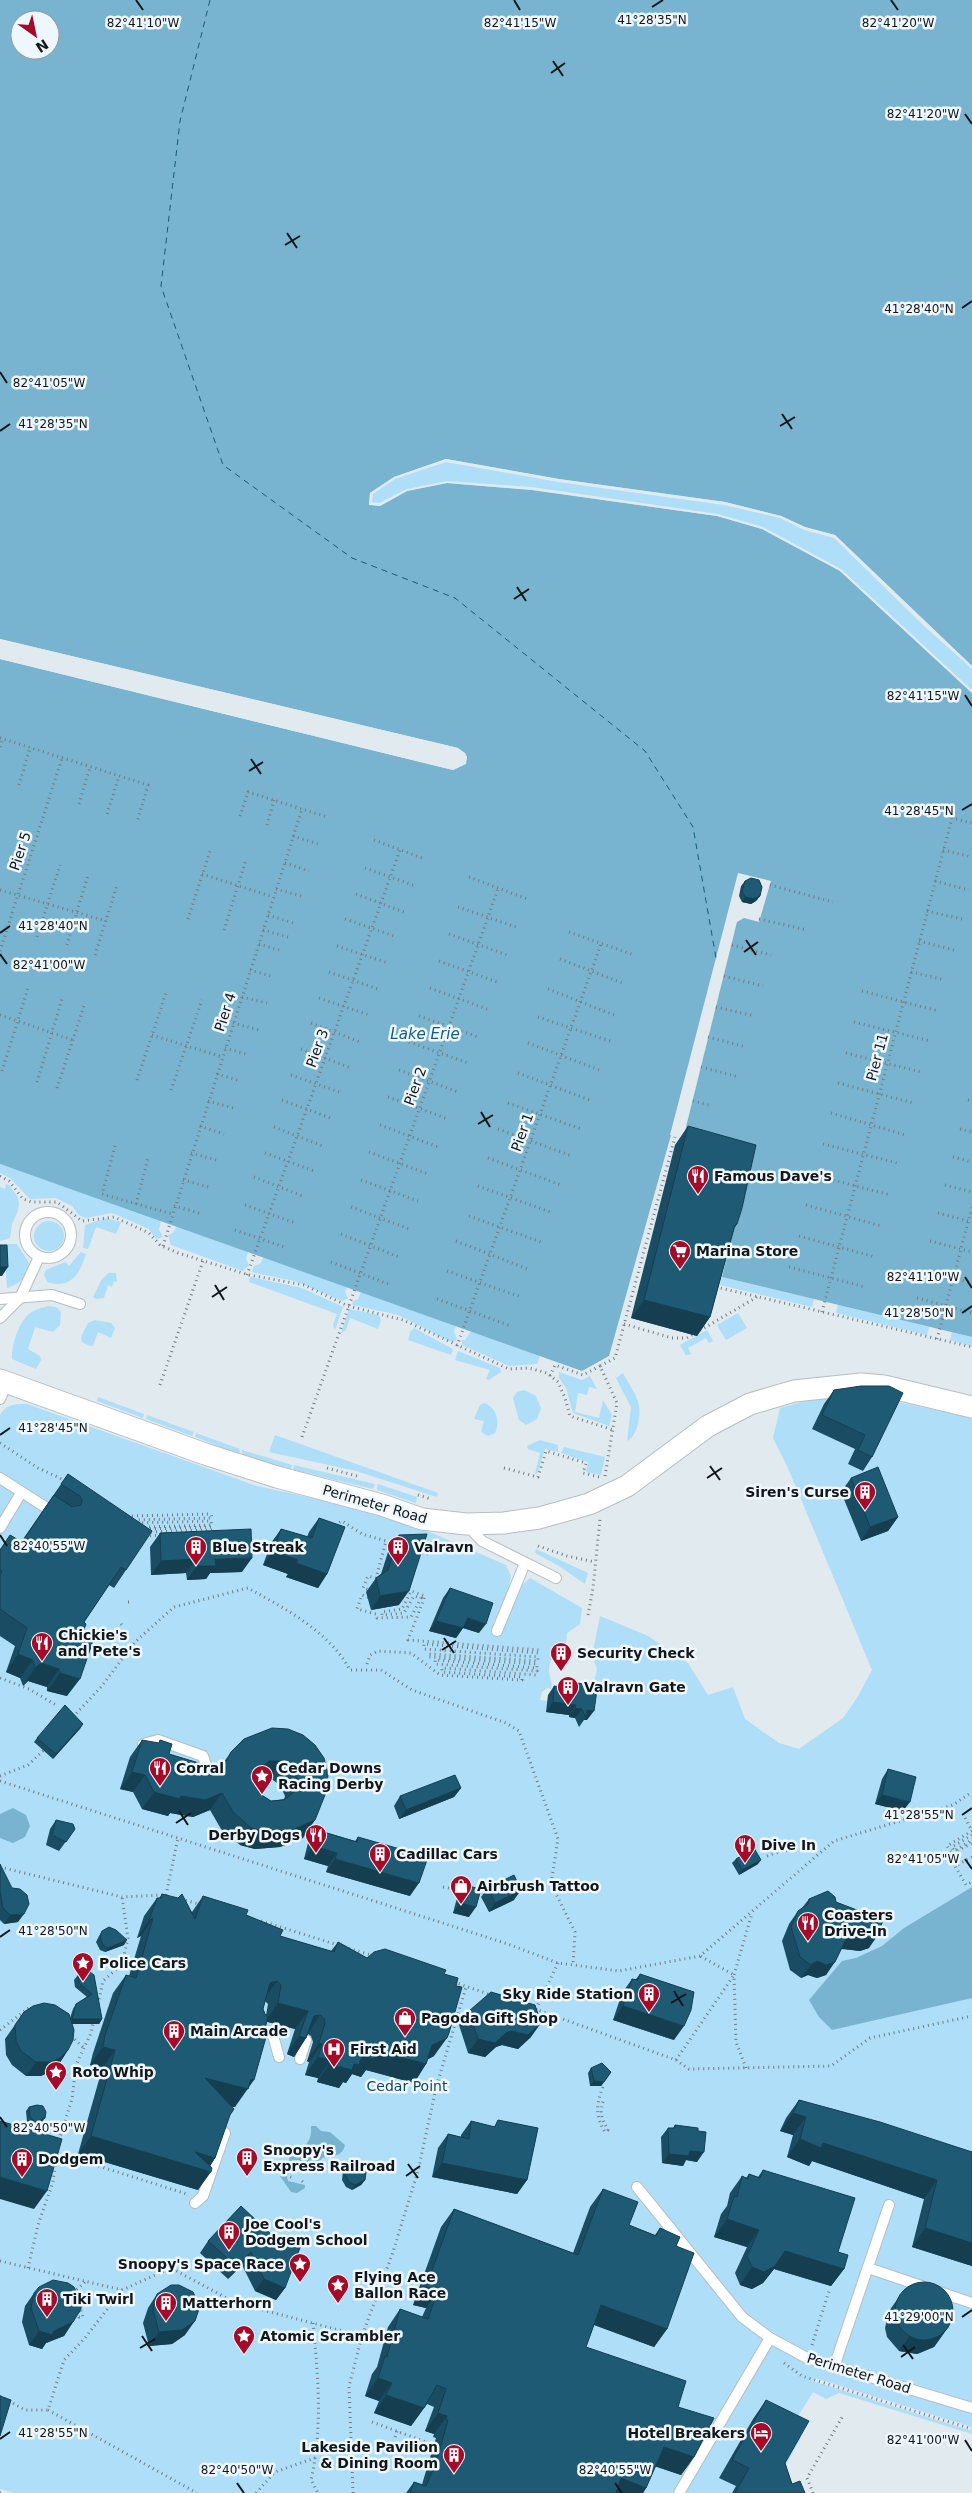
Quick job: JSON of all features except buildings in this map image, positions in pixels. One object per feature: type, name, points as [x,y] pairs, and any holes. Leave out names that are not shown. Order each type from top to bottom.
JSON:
[{"type":"street","name":"Perimeter Road","points":[[2,1387],[277,1477],[382,1505],[422,1519],[466,1524],[504,1523],[539,1518],[589,1504],[604,1488],[628,1486],[708,1426],[750,1404],[794,1391],[861,1384],[884,1386],[972,1407]]},
{"type":"lane","points":[[43,1213],[60,1216],[70,1228],[68,1245],[56,1257],[40,1257],[32,1252],[25,1238],[29,1222],[43,1213]]},
{"type":"lane","points":[[0,1318],[20,1298],[40,1257]]},
{"type":"lane","points":[[0,1299],[52,1295],[80,1304]]},
{"type":"lane","points":[[0,1478],[63,1519]]},
{"type":"lane","points":[[0,1528],[21,1493]]},
{"type":"lane","points":[[466,1524],[482,1541],[556,1578]]},
{"type":"lane","points":[[497,1631],[525,1563]]},
{"type":"lane","points":[[143,1744],[158,1740],[203,1756],[207,1768]]},
{"type":"lane","points":[[260,2014],[257,2028],[272,2032],[279,2057]]},
{"type":"lane","points":[[300,2059],[306,2040]]},
{"type":"lane","points":[[199,2199],[225,2133]]},
{"type":"lane","name":"Perimeter Road","points":[[636,2187],[742,2317],[770,2338],[802,2356],[972,2408]]},
{"type":"lane","points":[[834,2367],[889,2205]]},
{"type":"lane","points":[[868,2268],[972,2303]]},
{"type":"lane","points":[[679,2493],[770,2338]]},
{"type":"path","points":[[0,747],[1,738],[148,785],[137,822]]},
{"type":"path","points":[[19,785],[30,748]]},
{"type":"path","name":"Pier 5","points":[[0,951],[62,758]]},
{"type":"path","points":[[79,804],[90,766]]},
{"type":"path","points":[[107,814],[119,776]]},
{"type":"path","points":[[240,816],[248,792],[327,817]]},
{"type":"path","points":[[267,824],[274,800]]},
{"type":"path","name":"Pier 4","points":[[163,1246],[182,1180],[302,809]]},
{"type":"path","name":"Pier 11","points":[[822,1312],[952,818],[972,823]]},
{"type":"path","points":[[293,836],[318,844]]},
{"type":"path","points":[[374,840],[425,859]]},
{"type":"path","points":[[188,919],[211,848]]},
{"type":"path","name":"Pier 3","points":[[247,1275],[400,850]]},
{"type":"path","points":[[943,850],[972,857]]},
{"type":"path","points":[[224,930],[246,860]]},
{"type":"path","points":[[285,863],[309,870]]},
{"type":"path","points":[[37,936],[60,866]]},
{"type":"path","points":[[365,868],[416,886]]},
{"type":"path","points":[[202,874],[274,897]]},
{"type":"path","points":[[67,945],[88,875]]},
{"type":"path","points":[[469,878],[527,899]]},
{"type":"path","points":[[935,881],[970,890]]},
{"type":"path","points":[[95,955],[117,885]]},
{"type":"path","points":[[770,885],[833,902]]},
{"type":"path","points":[[276,889],[301,896]]},
{"type":"path","name":"Pier 2","points":[[302,1437],[347,1306],[498,889]]},
{"type":"path","points":[[0,890],[106,921]]},
{"type":"path","points":[[356,894],[406,913]]},
{"type":"path","points":[[458,907],[516,927]]},
{"type":"path","points":[[927,911],[962,919]]},
{"type":"path","points":[[268,915],[293,923]]},
{"type":"path","points":[[345,919],[396,937]]},
{"type":"path","points":[[759,919],[807,930]]},
{"type":"path","points":[[263,930],[288,938]]},
{"type":"path","points":[[569,932],[634,956]]},
{"type":"path","points":[[449,934],[507,955]]},
{"type":"path","points":[[919,941],[954,950]]},
{"type":"path","points":[[259,944],[283,951]]},
{"type":"path","name":"Pier 1","points":[[457,1346],[601,944]]},
{"type":"path","points":[[337,946],[388,963]]},
{"type":"path","points":[[732,946],[771,955]]},
{"type":"path","points":[[560,959],[625,984]]},
{"type":"path","points":[[439,961],[496,982]]},
{"type":"path","points":[[250,970],[274,977]]},
{"type":"path","points":[[329,972],[378,990]]},
{"type":"path","points":[[911,972],[945,980]]},
{"type":"path","points":[[724,976],[763,986]]},
{"type":"path","points":[[2,1071],[28,988]]},
{"type":"path","points":[[430,988],[487,1009]]},
{"type":"path","points":[[548,989],[614,1014]]},
{"type":"path","points":[[137,1080],[167,990]]},
{"type":"path","points":[[862,991],[938,1011]]},
{"type":"path","points":[[242,997],[266,1003]]},
{"type":"path","points":[[320,998],[368,1015]]},
{"type":"path","points":[[37,1082],[62,999]]},
{"type":"path","points":[[171,1090],[202,1000]]},
{"type":"path","points":[[57,1088],[84,1006]]},
{"type":"path","points":[[716,1006],[755,1016]]},
{"type":"path","points":[[0,1015],[73,1040]]},
{"type":"path","points":[[419,1016],[478,1037]]},
{"type":"path","points":[[538,1018],[613,1042]]},
{"type":"path","points":[[854,1022],[930,1041]]},
{"type":"path","points":[[233,1023],[259,1030]]},
{"type":"path","points":[[311,1023],[360,1042]]},
{"type":"path","points":[[152,1035],[222,1057]]},
{"type":"path","points":[[708,1038],[746,1047]]},
{"type":"path","points":[[409,1042],[468,1063]]},
{"type":"path","points":[[528,1043],[602,1071]]},
{"type":"path","points":[[225,1048],[249,1055]]},
{"type":"path","points":[[301,1049],[351,1068]]},
{"type":"path","points":[[846,1053],[922,1072]]},
{"type":"path","points":[[701,1067],[739,1077]]},
{"type":"path","points":[[400,1070],[458,1092]]},
{"type":"path","points":[[518,1073],[592,1101]]},
{"type":"path","points":[[217,1074],[241,1081]]},
{"type":"path","points":[[291,1075],[342,1093]]},
{"type":"path","points":[[838,1083],[913,1104]]},
{"type":"path","points":[[388,1097],[448,1119]]},
{"type":"path","points":[[208,1100],[233,1108]]},
{"type":"path","points":[[282,1100],[333,1119]]},
{"type":"path","points":[[693,1101],[712,1106]]},
{"type":"path","points":[[508,1103],[581,1129]]},
{"type":"path","points":[[831,1113],[905,1135]]},
{"type":"path","points":[[380,1125],[438,1147]]},
{"type":"path","points":[[200,1126],[224,1134]]},
{"type":"path","points":[[274,1127],[323,1146]]},
{"type":"path","points":[[498,1129],[572,1156]]},
{"type":"path","points":[[960,1129],[972,1132]]},
{"type":"path","points":[[550,1376],[555,1365],[582,1374],[615,1358],[676,1137]]},
{"type":"path","points":[[823,1144],[897,1163]]},
{"type":"path","points":[[115,1146],[102,1194],[172,1214]]},
{"type":"path","points":[[369,1152],[428,1174]]},
{"type":"path","points":[[191,1153],[216,1160]]},
{"type":"path","points":[[265,1153],[314,1171]]},
{"type":"path","points":[[953,1157],[972,1162]]},
{"type":"path","points":[[136,1204],[148,1158]]},
{"type":"path","points":[[488,1158],[561,1185]]},
{"type":"path","points":[[814,1175],[890,1195]]},
{"type":"path","points":[[0,1176],[10,1181],[23,1199],[32,1202],[57,1202],[82,1220],[114,1217],[149,1233],[163,1246],[203,1261],[247,1275],[304,1285],[347,1306],[403,1320],[509,1370],[530,1368],[550,1376],[558,1382],[570,1416],[613,1430]]},
{"type":"path","points":[[254,1177],[305,1197]]},
{"type":"path","points":[[182,1180],[208,1187]]},
{"type":"path","points":[[361,1180],[418,1201]]},
{"type":"path","points":[[945,1185],[972,1192]]},
{"type":"path","points":[[478,1186],[553,1213]]},
{"type":"path","points":[[245,1205],[295,1223]]},
{"type":"path","points":[[806,1205],[881,1226]]},
{"type":"path","points":[[174,1206],[199,1213]]},
{"type":"path","points":[[350,1207],[409,1229]]},
{"type":"path","points":[[937,1339],[970,1222],[972,1207]]},
{"type":"path","points":[[938,1213],[970,1222]]},
{"type":"path","points":[[469,1216],[541,1242]]},
{"type":"path","points":[[235,1230],[287,1248]]},
{"type":"path","points":[[341,1234],[399,1257]]},
{"type":"path","points":[[799,1236],[875,1257]]},
{"type":"path","points":[[456,1241],[530,1270]]},
{"type":"path","points":[[930,1241],[972,1252]]},
{"type":"path","points":[[160,1385],[203,1261]]},
{"type":"path","points":[[331,1262],[388,1284]]},
{"type":"path","points":[[789,1267],[865,1287]]},
{"type":"path","points":[[447,1270],[521,1297]]},
{"type":"path","points":[[924,1270],[972,1283]]},
{"type":"path","points":[[712,1296],[715,1287],[972,1347]]},
{"type":"path","points":[[624,1324],[672,1338],[687,1338],[704,1330],[757,1297]]},
{"type":"path","points":[[917,1298],[972,1313]]},
{"type":"path","points":[[437,1299],[511,1326]]},
{"type":"path","points":[[704,1330],[706,1321]]},
{"type":"path","points":[[588,1615],[617,1404],[600,1366]]},
{"type":"path","points":[[0,1443],[38,1468],[71,1483]]},
{"type":"path","points":[[504,1468],[538,1477],[546,1451],[586,1463],[583,1473],[604,1488]]},
{"type":"path","points":[[323,1467],[366,1479]]},
{"type":"path","points":[[411,1493],[438,1501]]},
{"type":"path","points":[[131,1524],[131,1516],[211,1514],[212,1518],[135,1520],[135,1523],[211,1521],[212,1525],[135,1527],[135,1529],[212,1527],[212,1530],[144,1534],[168,1535],[168,1538]]},
{"type":"path","points":[[332,1530],[334,1526],[342,1521],[362,1534],[386,1541],[376,1578],[368,1576],[363,1588],[379,1593]]},
{"type":"path","points":[[386,1541],[394,1542]]},
{"type":"path","points":[[415,1551],[428,1554],[429,1549],[416,1545]]},
{"type":"path","points":[[538,1546],[566,1556],[595,1562]]},
{"type":"path","points":[[71,1719],[101,1686],[135,1642],[174,1607],[248,1588],[281,1606],[314,1630],[343,1658],[350,1670],[381,1670],[412,1690],[506,1724],[519,1731],[558,1839],[550,1884],[575,1932],[574,1965]]},
{"type":"path","points":[[366,1664],[370,1655],[378,1651],[411,1653],[440,1675],[522,1680],[522,1677],[442,1672],[442,1668],[536,1675],[537,1671],[435,1664],[435,1660],[537,1668],[537,1664],[429,1657],[429,1654],[538,1661],[538,1657],[424,1649],[424,1644],[538,1653],[539,1650],[408,1640],[425,1596],[412,1590],[402,1609],[382,1612],[382,1615],[404,1613],[414,1596],[421,1598],[411,1617],[377,1618],[376,1614],[357,1609],[362,1595],[376,1601]]},
{"type":"path","points":[[0,1678],[29,1689],[56,1705]]},
{"type":"path","points":[[0,1776],[28,1765],[49,1745]]},
{"type":"path","points":[[0,1781],[508,1944],[558,1963],[619,1970],[700,1956],[834,1841],[953,1805],[972,1792]]},
{"type":"path","points":[[965,1818],[972,1831],[947,1846],[952,1854],[972,1841]]},
{"type":"path","points":[[972,1836],[952,1847],[954,1850],[972,1841]]},
{"type":"path","points":[[166,1895],[178,1838]]},
{"type":"path","points":[[767,1856],[793,1850]]},
{"type":"path","points":[[972,1857],[955,1866],[966,1885],[972,1882]]},
{"type":"path","points":[[0,1867],[122,1897],[166,1895],[204,1905]]},
{"type":"path","points":[[443,1887],[467,1892]]},
{"type":"path","points":[[97,2008],[103,1981],[122,1964],[128,1938],[122,1897]]},
{"type":"path","points":[[746,2068],[736,2042],[734,1975],[752,1912]]},
{"type":"path","points":[[260,1921],[381,1958]]},
{"type":"path","points":[[700,1956],[734,1975]]},
{"type":"path","points":[[536,2009],[558,1963]]},
{"type":"path","points":[[676,2060],[734,1975]]},
{"type":"path","points":[[447,1980],[492,1995]]},
{"type":"path","points":[[353,2493],[349,2386],[362,2336],[392,2256],[415,2180],[436,2088],[466,1987]]},
{"type":"path","points":[[0,2030],[30,2007],[38,2009]]},
{"type":"path","points":[[527,2007],[676,2060],[689,2068],[831,2066],[870,2038],[972,2016]]},
{"type":"path","points":[[58,2148],[60,2131],[72,2099],[76,2065],[84,2048],[94,2017]]},
{"type":"path","points":[[69,2033],[84,2048]]},
{"type":"path","points":[[603,2087],[597,2109],[598,2121],[605,2132],[608,2130],[601,2119],[600,2109],[604,2098]]},
{"type":"path","points":[[28,2268],[38,2225],[53,2182],[56,2156]]},
{"type":"path","points":[[70,2157],[199,2199]]},
{"type":"path","points":[[281,2173],[294,2178]]},
{"type":"path","points":[[0,2261],[122,2290]]},
{"type":"path","points":[[48,2410],[64,2360],[85,2338],[122,2290],[171,2268],[236,2303],[362,2336]]},
{"type":"path","points":[[75,2304],[78,2317],[83,2317],[82,2306],[72,2294],[85,2281]]},
{"type":"path","points":[[792,2368],[814,2343],[829,2291]]},
{"type":"path","points":[[312,2323],[320,2388],[316,2458],[311,2480],[318,2493]]},
{"type":"path","points":[[0,2396],[25,2410],[48,2410],[197,2493]]},
{"type":"path","points":[[813,2493],[807,2478],[844,2414]]},
{"type":"path","points":[[372,2422],[444,2448]]},
{"type":"path","points":[[395,2437],[397,2431]]},
{"type":"path","points":[[256,2493],[275,2472],[316,2458]]},
{"type":"green space","points":[[446,459],[725,502],[781,516],[835,535],[972,666],[972,693],[840,571],[369,505],[370,493],[394,477]]},
{"type":"green space","points":[[0,1164],[161,1220],[159,1230],[163,1237],[156,1239],[149,1229],[112,1213],[85,1218],[79,1215],[72,1206],[56,1198],[30,1199],[10,1178],[0,1173]]},
{"type":"green space","points":[[6,1184],[9,1185],[17,1196],[19,1203],[18,1211],[12,1224],[10,1238],[0,1241],[0,1187],[5,1189]]},
{"type":"green space","points":[[106,1218],[121,1222],[116,1234],[96,1227],[88,1249],[83,1248],[85,1225]]},
{"type":"green space","points":[[49,1221],[60,1225],[64,1236],[60,1247],[49,1251],[38,1247],[34,1236],[38,1225]]},
{"type":"green space","points":[[177,1226],[248,1252],[246,1259],[249,1265],[243,1271],[171,1245],[168,1235],[173,1233]]},
{"type":"green space","points":[[4,1244],[17,1244],[29,1263],[25,1276],[7,1288]]},
{"type":"green space","points":[[81,1252],[86,1254],[81,1268],[73,1278],[62,1284],[47,1282],[44,1275],[46,1270],[65,1262],[69,1266]]},
{"type":"green space","points":[[264,1257],[347,1287],[345,1292],[348,1298],[342,1301],[295,1281],[252,1271],[254,1266],[260,1264]]},
{"type":"green space","points":[[109,1273],[116,1273],[117,1282],[114,1281],[112,1287],[108,1285],[104,1298],[96,1299],[93,1297],[102,1279]]},
{"type":"green space","points":[[250,1277],[302,1288],[343,1307],[335,1330],[333,1325],[337,1314],[249,1282]]},
{"type":"green space","points":[[722,1277],[814,1299],[812,1307],[720,1285]]},
{"type":"green space","points":[[361,1292],[456,1326],[454,1332],[457,1339],[454,1342],[449,1341],[398,1315],[353,1305],[352,1302],[358,1299]]},
{"type":"green space","points":[[838,1304],[929,1327],[927,1335],[836,1313]]},
{"type":"green space","points":[[48,1306],[56,1307],[61,1312],[60,1325],[53,1332],[35,1327],[28,1349],[40,1356],[41,1360],[36,1369],[12,1359],[13,1348],[16,1335],[25,1318],[34,1311]]},
{"type":"green space","points":[[349,1309],[379,1315],[381,1320],[378,1329],[350,1318],[346,1330],[341,1333]]},
{"type":"green space","points":[[738,1313],[747,1328],[726,1340],[717,1325]]},
{"type":"green space","points":[[95,1320],[111,1323],[115,1328],[111,1338],[98,1332],[93,1346],[90,1346],[82,1342],[81,1337],[88,1323]]},
{"type":"green space","points":[[414,1328],[451,1348],[453,1350],[451,1355],[408,1340],[410,1332]]},
{"type":"green space","points":[[707,1330],[713,1341],[709,1343],[706,1338],[688,1348],[691,1354],[686,1355],[680,1345]]},
{"type":"green space","points":[[471,1331],[540,1355],[537,1364],[509,1366],[462,1345],[462,1340],[465,1340]]},
{"type":"green space","points":[[952,1332],[972,1337],[972,1346],[950,1340]]},
{"type":"green space","points":[[458,1351],[500,1368],[501,1372],[489,1380],[486,1379],[490,1370],[455,1360]]},
{"type":"green space","points":[[559,1372],[582,1380],[590,1376],[597,1389],[589,1387],[587,1395],[578,1393],[575,1412],[599,1418],[603,1400],[612,1415],[609,1426],[573,1413],[566,1388],[559,1378]]},
{"type":"green space","points":[[623,1373],[637,1398],[639,1410],[636,1431],[627,1441],[631,1407],[616,1378]]},
{"type":"green space","points":[[524,1390],[536,1396],[541,1408],[537,1419],[526,1425],[519,1420],[513,1398],[517,1392]]},
{"type":"green space","name":"Cedar Point","points":[[847,1395],[888,1400],[972,1418],[972,2427],[815,2378],[813,2381],[972,2431],[972,2434],[839,2393],[826,2399],[813,2392],[790,2429],[801,2438],[784,2468],[736,2486],[732,2493],[14,2493],[0,2489],[0,1415],[3,1411],[11,1405],[27,1404],[257,1486],[358,1508],[384,1516],[432,1533],[506,1565],[511,1576],[509,1585],[519,1588],[530,1578],[582,1608],[580,1624],[567,1633],[566,1644],[551,1659],[549,1672],[552,1682],[551,1689],[547,1688],[542,1692],[540,1700],[547,1701],[548,1696],[589,1685],[595,1678],[597,1669],[592,1656],[600,1616],[648,1636],[688,1663],[708,1695],[733,1687],[745,1719],[779,1743],[799,1749],[843,1718],[857,1698],[872,1670],[788,1468],[773,1438],[780,1408],[805,1401]]},
{"type":"green space","points":[[98,1397],[144,1414],[143,1418],[97,1401]]},
{"type":"green space","points":[[484,1403],[494,1411],[498,1424],[495,1433],[488,1436],[481,1432],[484,1421],[474,1419],[480,1405]]},
{"type":"green space","points":[[147,1415],[194,1432],[192,1436],[146,1419]]},
{"type":"green space","points":[[196,1433],[240,1449],[239,1454],[195,1437]]},
{"type":"green space","points":[[275,1435],[438,1493],[437,1497],[356,1471],[269,1452]]},
{"type":"green space","points":[[540,1440],[558,1445],[558,1452],[545,1449],[537,1474],[535,1474],[540,1453],[528,1449],[527,1446]]},
{"type":"green space","points":[[564,1447],[605,1457],[601,1475],[586,1472],[588,1462],[561,1453]]},
{"type":"green space","points":[[242,1450],[292,1465],[291,1470],[242,1455]]},
{"type":"green space","points":[[294,1465],[375,1484],[373,1489],[293,1470]]},
{"type":"green space","points":[[378,1484],[417,1497],[416,1503],[377,1490]]},
{"type":"green space","points":[[536,1549],[588,1573],[585,1584],[559,1566],[535,1553]]},
{"type":"water","name":"Lake Erie","points":[[0,0],[972,0],[972,666],[835,535],[805,527],[781,516],[725,502],[559,479],[446,459],[394,477],[370,493],[369,504],[380,506],[407,491],[447,483],[532,490],[717,516],[762,529],[840,571],[972,693],[972,1337],[722,1277],[752,1158],[671,1135],[609,1356],[582,1371],[0,1164],[0,659],[453,770],[465,764],[467,757],[458,748],[0,639]]},
{"type":"water","points":[[13,1808],[26,1815],[30,1826],[25,1837],[13,1843],[0,1838],[0,1814]]},
{"type":"water","points":[[972,1887],[972,1998],[832,2030],[819,2017],[809,2000],[842,1961],[856,1958],[882,1946],[904,1928]]},
{"type":"water","points":[[311,2126],[316,2126],[321,2131],[330,2132],[345,2145],[344,2149],[339,2154],[322,2158],[319,2163],[295,2162],[287,2177],[288,2181],[305,2185],[305,2188],[297,2193],[291,2192],[280,2176],[289,2164],[290,2147],[299,2149],[307,2143],[311,2133]]},
{"type":"pier","points":[[446,459],[559,479],[725,502],[781,516],[805,527],[835,535],[972,666],[972,669],[924,626],[834,538],[804,530],[780,518],[724,505],[558,482],[446,462],[395,479],[373,494],[372,502],[379,503],[407,489],[447,481],[532,487],[718,514],[763,527],[841,569],[972,690],[972,693],[840,571],[762,529],[717,516],[532,490],[447,483],[407,491],[380,506],[369,505],[370,493],[394,477]]},
{"type":"pier","points":[[0,639],[458,748],[467,757],[466,764],[453,770],[0,659],[0,656],[453,767],[463,762],[463,754],[457,750],[0,642]]},
{"type":"pier","points":[[738,873],[771,881],[759,922],[744,918],[737,922],[683,1139],[670,1135]]},
{"type":"ferry route","points":[[210,0],[180,121],[161,286],[223,465],[352,558],[455,598],[645,751],[693,827],[716,958]]},
{"type":"place","name":"Famous Dave's","points":[[698,1195]]},
{"type":"place","name":"Marina Store","points":[[680,1270]]},
{"type":"place","name":"Siren's Curse","points":[[865,1511]]},
{"type":"place","name":"Blue Streak","points":[[196,1566]]},
{"type":"place","name":"Valravn","points":[[398,1566]]},
{"type":"place","name":"Chickie's and Pete's","points":[[42,1662]]},
{"type":"place","name":"Security Check","points":[[561,1672]]},
{"type":"place","name":"Valravn Gate","points":[[568,1706]]},
{"type":"place","name":"Corral","points":[[160,1787]]},
{"type":"place","name":"Cedar Downs Racing Derby","points":[[262,1795]]},
{"type":"place","name":"Derby Dogs","points":[[316,1854]]},
{"type":"place","name":"Dive In","points":[[745,1864]]},
{"type":"place","name":"Cadillac Cars","points":[[380,1873]]},
{"type":"place","name":"Airbrush Tattoo","points":[[461,1905]]},
{"type":"place","name":"Coasters Drive-In","points":[[808,1942]]},
{"type":"place","name":"Police Cars","points":[[83,1982]]},
{"type":"place","name":"Sky Ride Station","points":[[649,2013]]},
{"type":"place","name":"Pagoda Gift Shop","points":[[405,2037]]},
{"type":"place","name":"Main Arcade","points":[[174,2050]]},
{"type":"place","name":"First Aid","points":[[334,2068]]},
{"type":"place","name":"Roto Whip","points":[[56,2091]]},
{"type":"place","name":"Snoopy's Express Railroad","points":[[247,2177]]},
{"type":"place","name":"Dodgem","points":[[22,2178]]},
{"type":"place","name":"Joe Cool's Dodgem School","points":[[229,2251]]},
{"type":"place","name":"Snoopy's Space Race","points":[[300,2283]]},
{"type":"place","name":"Flying Ace Ballon Race","points":[[338,2304]]},
{"type":"place","name":"Tiki Twirl","points":[[47,2318]]},
{"type":"place","name":"Matterhorn","points":[[166,2322]]},
{"type":"place","name":"Atomic Scrambler","points":[[244,2355]]},
{"type":"place","name":"Hotel Breakers","points":[[761,2452]]},
{"type":"place","name":"Lakeside Pavilion & Dining Room","points":[[454,2474]]}]
